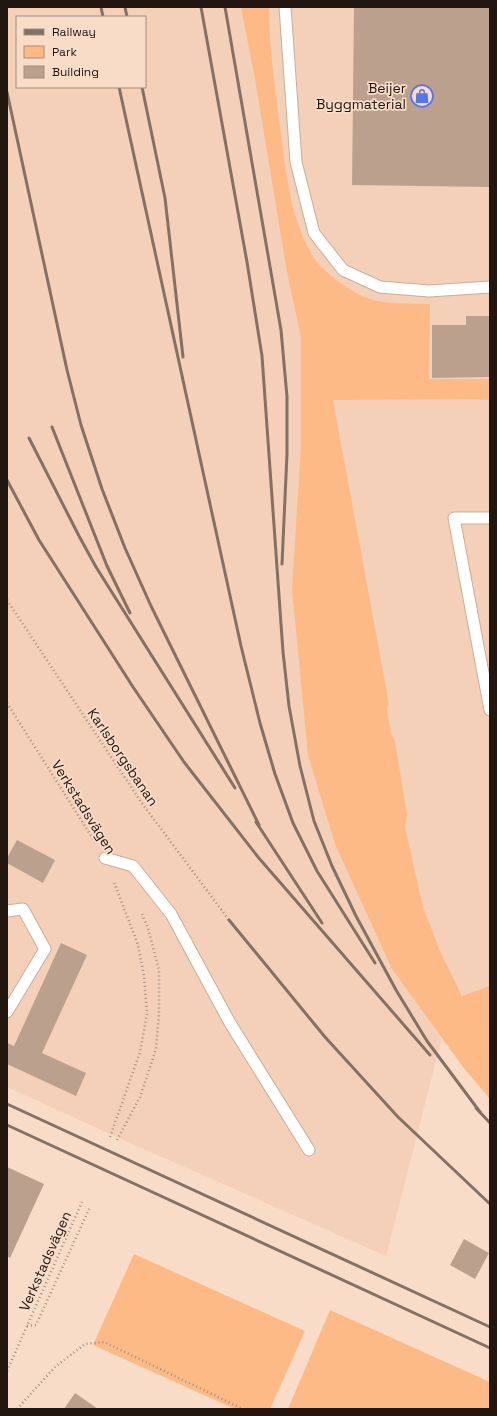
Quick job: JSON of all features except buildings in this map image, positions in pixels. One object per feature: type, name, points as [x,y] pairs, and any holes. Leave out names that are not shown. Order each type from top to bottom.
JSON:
[{"type":"lane","points":[[285,7],[296,162],[314,233],[343,270],[380,287],[429,291],[490,287]]},
{"type":"lane","points":[[490,518],[454,518],[490,710]]},
{"type":"lane","points":[[105,858],[133,866],[171,914],[230,1023],[309,1150]]},
{"type":"lane","points":[[7,911],[23,909],[45,949],[7,1012]]},
{"type":"path","name":"Karlsborgsbanan","points":[[7,600],[140,802],[230,920]]},
{"type":"path","name":"Verkstadsvägen","points":[[7,703],[105,858],[138,945],[144,976],[147,1014],[140,1052],[110,1137]]},
{"type":"path","points":[[117,1140],[140,1097],[156,1049],[159,1013],[158,970],[148,928],[139,906]]},
{"type":"path","name":"Verkstadsvägen","points":[[7,1371],[82,1202]]},
{"type":"path","points":[[27,1326],[36,1325],[90,1207]]},
{"type":"path","points":[[17,1409],[56,1366],[85,1344],[104,1342],[243,1409]]},
{"type":"shaded area","points":[[7,7],[490,7],[490,1006],[447,1018],[386,1256],[7,1087]]},
{"type":"green space","points":[[241,7],[269,7],[273,67],[282,144],[290,195],[299,227],[314,258],[338,281],[367,298],[390,303],[430,304],[429,379],[490,379],[490,400],[333,400],[389,704],[387,708],[391,734],[395,741],[407,815],[405,827],[423,907],[440,951],[462,996],[490,986],[490,1099],[463,1067],[392,969],[335,844],[308,755],[292,589],[301,447],[301,337],[287,272],[255,79]]},
{"type":"green space","points":[[134,1254],[305,1331],[270,1409],[235,1409],[93,1345]]},
{"type":"green space","points":[[330,1310],[490,1382],[490,1409],[288,1409]]},
{"type":"railway","points":[[101,7],[103,16]]},
{"type":"railway","points":[[125,7],[127,16]]},
{"type":"railway","points":[[201,7],[247,262],[262,356],[283,652],[289,706],[300,766],[314,821],[332,866],[356,916],[396,990],[427,1041],[480,1112]]},
{"type":"railway","points":[[225,7],[281,330],[287,397],[287,454],[282,564]]},
{"type":"railway","points":[[119,88],[241,646],[260,723],[275,774],[293,823],[317,871],[375,963]]},
{"type":"railway","points":[[142,88],[165,198],[183,357]]},
{"type":"railway","points":[[7,92],[67,370],[81,425],[102,489],[125,548],[151,606],[259,825]]},
{"type":"railway","points":[[52,427],[107,566],[130,613]]},
{"type":"railway","points":[[29,438],[96,567],[235,788]]},
{"type":"railway","points":[[7,480],[39,540],[133,687],[184,762],[258,857],[430,1055]]},
{"type":"railway","points":[[256,822],[322,923]]},
{"type":"railway","points":[[229,920],[325,1037],[398,1117],[490,1204]]},
{"type":"railway","points":[[7,1104],[490,1327]]},
{"type":"railway","points":[[476,1108],[490,1123]]},
{"type":"railway","points":[[7,1125],[490,1348]]},
{"type":"place","name":"Beijer Byggmaterial","points":[[422,96]]}]
